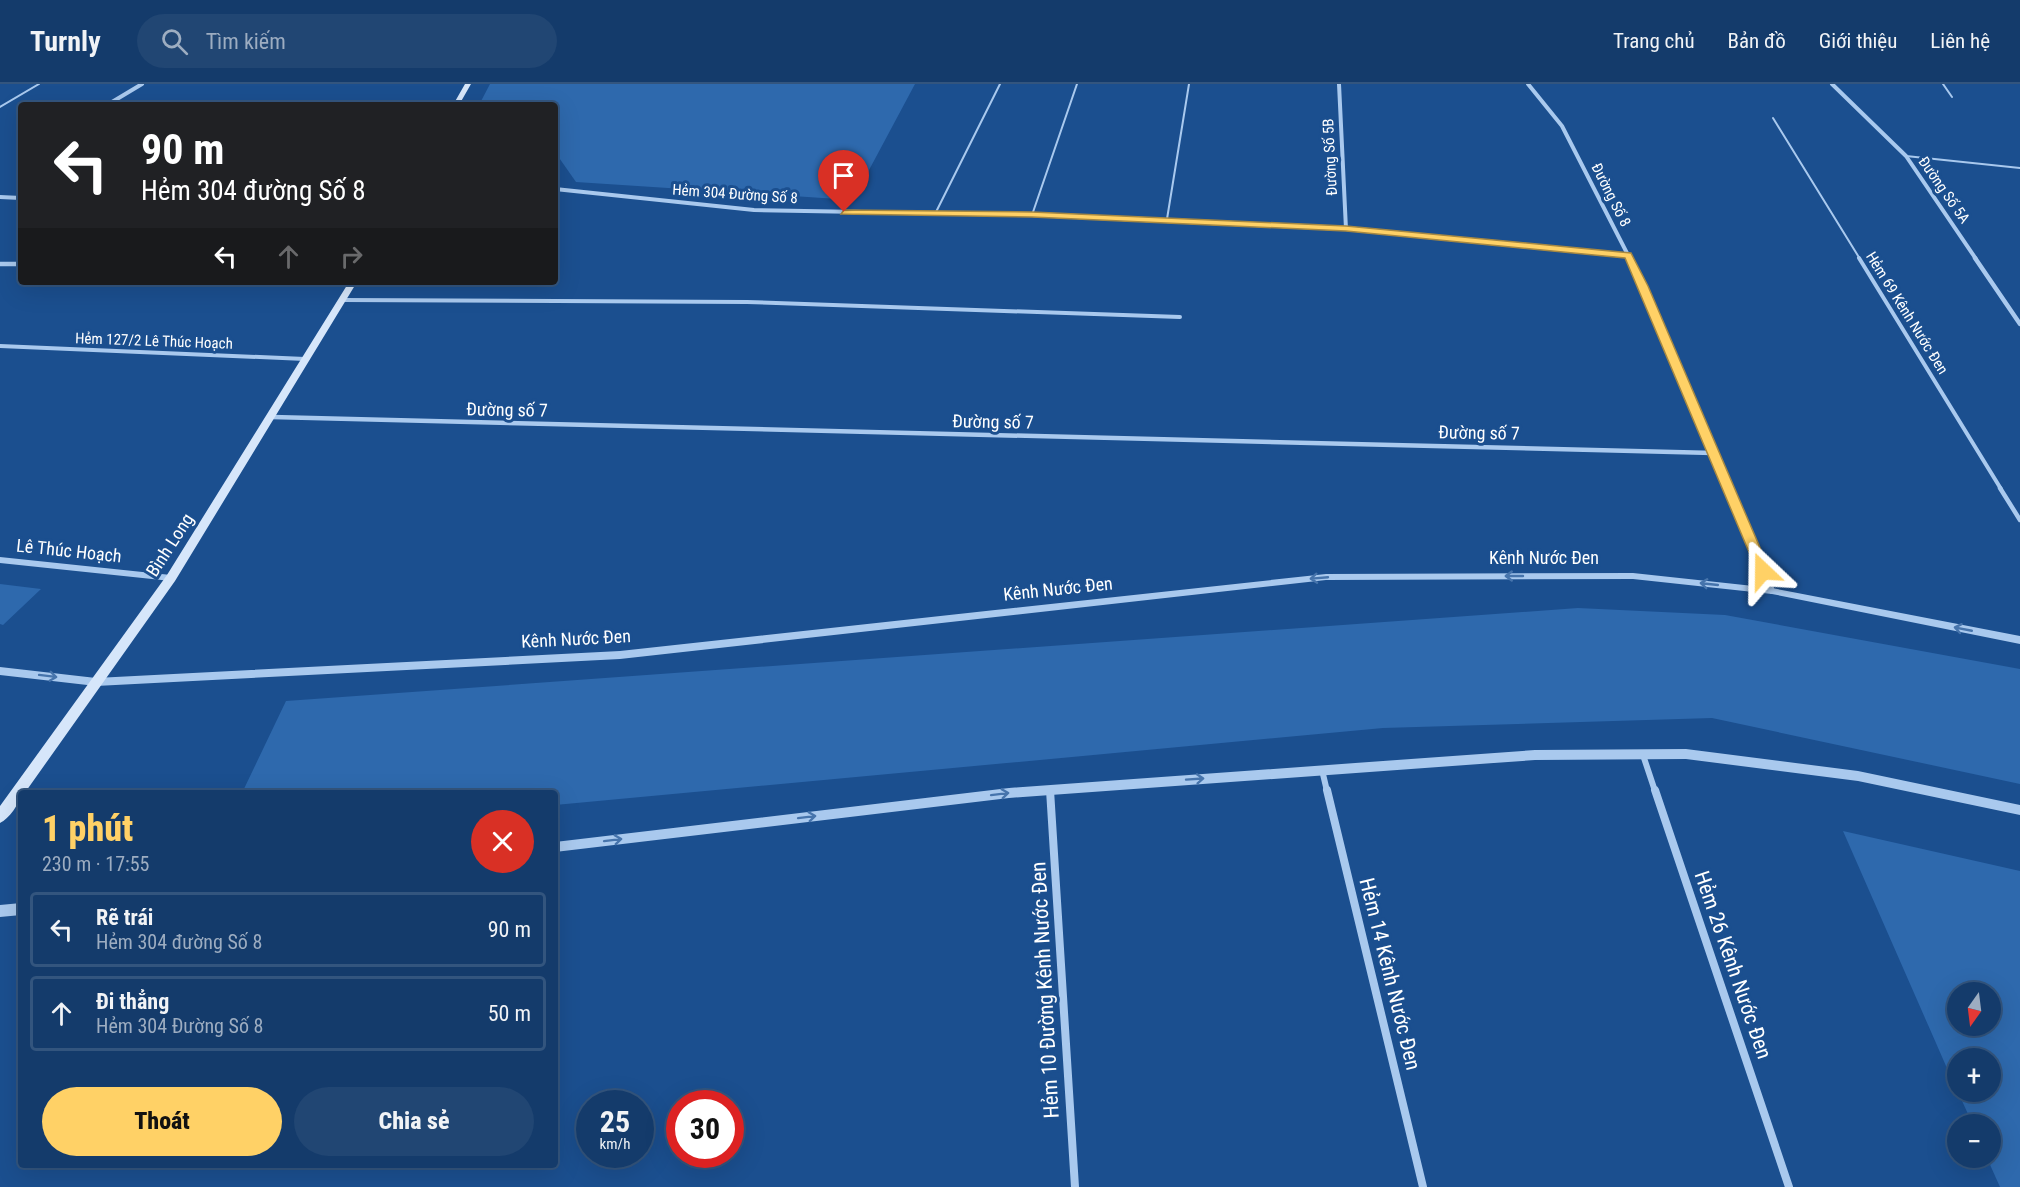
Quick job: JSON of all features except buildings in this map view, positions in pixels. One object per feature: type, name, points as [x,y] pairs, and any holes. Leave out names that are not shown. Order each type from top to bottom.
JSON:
[{"type":"main road","points":[[458,102],[468,84]]},
{"type":"main road","name":"Bình Long","points":[[19,790],[171,578],[351,285]]},
{"type":"main road","name":"Bình Long","points":[[0,817],[18,792]]},
{"type":"street","points":[[112,102],[142,84]]},
{"type":"street","name":"Đường Số 5B","points":[[1339,84],[1346,229]]},
{"type":"street","name":"Đường Số 8","points":[[1528,84],[1562,126],[1643,286],[1772,591]]},
{"type":"street","name":"Đường Số 5A","points":[[1832,84],[1906,156],[2020,324]]},
{"type":"street","name":"Hẻm 304 Đường Số 8","points":[[558,189],[754,210],[1167,219],[1346,229]]},
{"type":"street","points":[[0,197],[18,198]]},
{"type":"street","points":[[1346,229],[1628,255]]},
{"type":"street","points":[[0,264],[18,264]]},
{"type":"street","name":"Đường số 7","points":[[272,417],[1713,453]]},
{"type":"street","name":"Lê Thúc Hoạch","points":[[0,560],[171,578]]},
{"type":"street","name":"Kênh Nước Đen","points":[[96,682],[620,655],[1326,577],[1633,576],[1772,591],[2020,640]]},
{"type":"street","points":[[0,670],[96,682]]},
{"type":"street","name":"Hẻm 26 Kênh Nước Đen","points":[[1643,754],[1789,1187]]},
{"type":"street","points":[[558,847],[1009,793],[1535,755],[1686,754],[1858,776],[2020,810]]},
{"type":"street","name":"Hẻm 14 Kênh Nước Đen","points":[[1322,769],[1424,1187]]},
{"type":"street","name":"Hẻm 10 Đường Kênh Nước Đen","points":[[1050,790],[1075,1187]]},
{"type":"street","points":[[0,911],[18,909]]},
{"type":"lane","points":[[0,108],[39,84]]},
{"type":"lane","points":[[935,214],[1000,84]]},
{"type":"lane","points":[[1032,215],[1077,84]]},
{"type":"lane","points":[[1167,219],[1189,84]]},
{"type":"lane","points":[[1943,84],[1952,97]]},
{"type":"lane","name":"Hẻm 69 Kênh Nước Đen","points":[[1773,118],[2020,520]]},
{"type":"lane","points":[[1906,156],[2020,168]]},
{"type":"lane","points":[[343,300],[747,302],[1180,317]]},
{"type":"lane","name":"Hẻm 127/2 Lê Thúc Hoạch","points":[[0,346],[307,359]]},
{"type":"shaded area","points":[[490,84],[915,84],[853,200],[576,182],[558,156],[558,102],[481,102]]},
{"type":"shaded area","points":[[0,584],[41,589],[3,625],[0,624]]},
{"type":"shaded area","points":[[1578,608],[1725,615],[2020,669],[2020,784],[1712,718],[1383,728],[558,805],[558,790],[243,790],[286,701]]},
{"type":"shaded area","points":[[1843,831],[2020,871],[2020,1187],[2000,1187],[1991,1168],[2001,1168],[2001,1114],[1968,1114],[1963,1102],[2001,1102],[2001,1048],[1947,1048],[1947,1068]]},
{"type":"route","points":[[844,212],[1167,219],[1346,229],[1628,255],[1763,571]]}]
